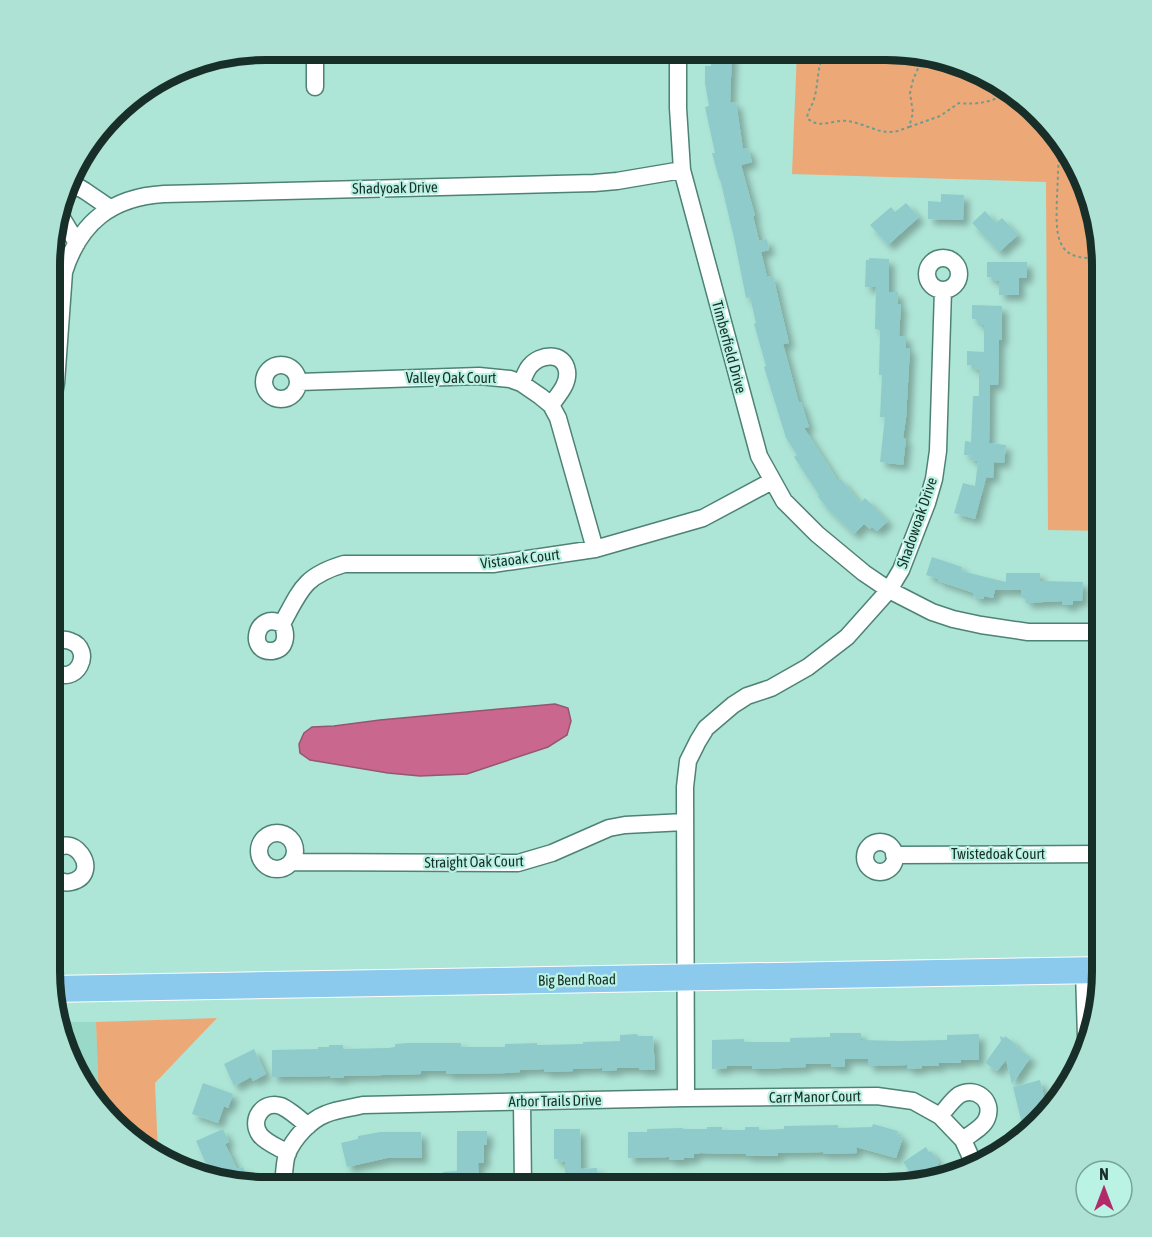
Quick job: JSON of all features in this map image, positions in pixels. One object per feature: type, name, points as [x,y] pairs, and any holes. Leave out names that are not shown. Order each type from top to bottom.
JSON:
[{"type":"main road","name":"Big Bend Road","points":[[61,989],[1092,971]]},
{"type":"street","points":[[315,60],[315,87]]},
{"type":"street","name":"Timberfield Drive","points":[[678,60],[682,170],[759,456],[784,501],[817,534],[864,573],[889,590],[932,612],[981,625],[1028,632],[1092,632]]},
{"type":"street","name":"Shadyoak Drive","points":[[60,328],[64,272],[69,256],[87,229],[103,213],[129,199],[146,195],[594,183],[682,170]]},
{"type":"street","points":[[76,188],[80,188],[110,208]]},
{"type":"street","points":[[65,223],[77,243]]},
{"type":"street","name":"Shadowoak Drive","points":[[685,978],[685,786],[688,761],[706,728],[733,705],[747,696],[771,688],[808,667],[847,637],[889,590],[901,570],[934,479],[940,424],[943,290]]},
{"type":"street","points":[[521,383],[530,366],[543,357],[552,355],[561,360],[567,372],[563,389],[551,405],[560,424],[595,549]]},
{"type":"street","name":"Valley Oak Court","points":[[299,382],[479,376],[510,379],[521,383],[551,405]]},
{"type":"street","name":"Vistaoak Court","points":[[282,624],[301,590],[314,576],[344,564],[493,564],[595,549],[703,518],[772,481]]},
{"type":"street","points":[[60,641],[68,640],[78,645],[82,656],[80,667],[75,672],[70,675],[60,674]]},
{"type":"street","name":"Straight Oak Court","points":[[291,862],[518,863],[552,853],[609,828],[685,822]]},
{"type":"street","points":[[60,848],[69,846],[75,848],[80,852],[85,864],[84,871],[76,880],[60,881]]},
{"type":"street","name":"Twistedoak Court","points":[[894,855],[1092,854]]},
{"type":"street","points":[[685,978],[686,1098]]},
{"type":"street","points":[[940,1116],[959,1095],[966,1092],[973,1092],[985,1099],[988,1105],[987,1118],[963,1140]]},
{"type":"street","name":"Carr Manor Court","points":[[686,1098],[877,1096],[913,1101],[940,1116],[963,1140],[971,1158]]},
{"type":"street","name":"Arbor Trails Drive","points":[[284,1177],[288,1153],[297,1139],[308,1126],[324,1115],[339,1110],[363,1106],[686,1098]]},
{"type":"street","points":[[522,1102],[523,1177]]},
{"type":"street","points":[[288,1153],[258,1133],[256,1124],[260,1112],[267,1106],[280,1106],[308,1126]]},
{"type":"path","points":[[821,60],[814,101],[808,109],[807,118],[813,123],[847,121],[888,132],[899,131],[940,116],[959,103],[974,104],[1001,96]]},
{"type":"path","points":[[909,127],[913,112],[910,93],[920,63]]},
{"type":"path","points":[[1059,155],[1056,224],[1059,241],[1067,252],[1092,258]]},
{"type":"shaded area","points":[[797,60],[886,60],[926,64],[952,71],[989,88],[1011,103],[1041,130],[1071,175],[1088,226],[1092,253],[1092,531],[1048,530],[1046,182],[792,174]]},
{"type":"shaded area","points":[[555,704],[568,708],[571,721],[567,735],[548,747],[467,774],[420,776],[388,773],[310,760],[300,753],[299,744],[304,733],[312,727]]},
{"type":"shaded area","points":[[217,1018],[155,1083],[158,1145],[120,1117],[99,1090],[96,1022]]},
{"type":"shaded area","points":[[67,1022],[96,1022],[99,1090],[81,1062]]},
{"type":"building","points":[[711,60],[732,60],[730,103],[736,102],[743,149],[748,148],[752,162],[741,165],[755,216],[753,216],[759,241],[767,239],[769,250],[761,252],[767,277],[773,276],[789,343],[783,344],[799,403],[801,402],[809,427],[804,428],[838,481],[841,479],[860,503],[865,498],[888,521],[877,531],[864,524],[854,534],[829,510],[818,497],[819,495],[794,457],[797,455],[786,438],[764,367],[766,366],[754,324],[756,323],[750,297],[746,298],[734,238],[712,153],[715,153],[705,107],[709,106],[705,66],[711,66]]},
{"type":"building","points":[[941,194],[964,195],[963,220],[928,219],[928,201],[941,202]]},
{"type":"building","points":[[906,203],[919,217],[888,245],[870,225],[891,207],[895,212]]},
{"type":"building","points":[[985,211],[996,223],[1002,218],[1018,235],[999,252],[972,223]]},
{"type":"building","points":[[869,258],[889,259],[889,292],[898,292],[898,304],[901,304],[899,336],[906,336],[906,348],[910,348],[903,465],[880,462],[885,417],[880,417],[882,375],[879,375],[880,330],[875,329],[876,287],[865,287],[866,260]]},
{"type":"building","points":[[987,262],[1027,262],[1027,278],[1019,278],[1019,295],[999,295],[999,281],[993,281],[993,277],[987,277]]},
{"type":"building","points":[[972,305],[1002,306],[998,385],[990,385],[989,443],[1006,445],[1004,463],[994,462],[993,478],[986,477],[975,519],[954,513],[963,483],[975,486],[978,461],[970,460],[971,455],[964,455],[965,441],[971,442],[973,396],[979,396],[979,370],[974,370],[974,365],[967,365],[967,351],[984,352],[984,325],[978,325],[978,319],[972,319]]},
{"type":"building","points":[[932,557],[962,567],[961,571],[1006,582],[1006,573],[1040,573],[1040,581],[1083,582],[1082,601],[1073,601],[1073,605],[1062,605],[1062,601],[1026,603],[1026,597],[1021,597],[1021,590],[995,590],[993,598],[973,597],[974,593],[926,575]]},
{"type":"building","points":[[1090,572],[1092,572],[1092,591],[1090,591]]},
{"type":"building","points":[[830,1033],[861,1033],[861,1040],[900,1041],[947,1040],[947,1035],[979,1034],[979,1060],[961,1060],[961,1063],[939,1063],[939,1066],[907,1069],[907,1065],[868,1066],[868,1059],[845,1059],[845,1067],[831,1067],[831,1064],[805,1064],[806,1067],[752,1069],[752,1066],[727,1066],[727,1068],[712,1069],[712,1040],[744,1039],[744,1042],[790,1042],[790,1038],[830,1037]]},
{"type":"building","points":[[637,1034],[638,1036],[653,1036],[655,1070],[617,1068],[617,1070],[602,1071],[602,1068],[544,1072],[544,1069],[506,1073],[446,1074],[446,1071],[421,1071],[421,1074],[344,1076],[344,1078],[330,1078],[330,1076],[272,1077],[272,1050],[318,1049],[318,1047],[329,1047],[329,1045],[343,1045],[343,1049],[388,1048],[395,1047],[395,1044],[408,1043],[461,1043],[461,1047],[505,1047],[505,1044],[537,1043],[537,1045],[583,1044],[583,1042],[620,1041],[620,1035]]},
{"type":"building","points":[[1000,1036],[1004,1038],[1005,1036],[1031,1057],[1012,1084],[1006,1060],[997,1071],[985,1063],[1001,1041]]},
{"type":"building","points":[[254,1049],[266,1074],[253,1081],[251,1077],[234,1086],[224,1064]]},
{"type":"building","points":[[1040,1080],[1045,1101],[1022,1126],[1013,1087]]},
{"type":"building","points":[[203,1083],[233,1094],[228,1108],[224,1106],[218,1123],[192,1114]]},
{"type":"building","points":[[873,1124],[898,1131],[897,1136],[903,1137],[896,1158],[856,1147],[857,1153],[778,1153],[778,1156],[746,1156],[746,1154],[701,1153],[694,1154],[694,1158],[684,1158],[684,1160],[669,1160],[669,1157],[628,1158],[628,1132],[647,1132],[647,1129],[722,1127],[722,1130],[745,1130],[745,1127],[759,1127],[759,1130],[784,1129],[784,1126],[872,1127]]},
{"type":"building","points":[[223,1129],[229,1142],[225,1144],[237,1169],[243,1167],[247,1176],[208,1168],[196,1141]]},
{"type":"building","points":[[554,1129],[580,1129],[581,1169],[597,1168],[598,1177],[565,1177],[565,1161],[558,1162],[558,1159],[554,1159]]},
{"type":"building","points":[[457,1131],[487,1131],[484,1163],[478,1163],[479,1177],[443,1177],[443,1172],[457,1171]]},
{"type":"building","points":[[380,1132],[421,1132],[422,1158],[387,1158],[347,1167],[341,1143],[358,1139],[358,1136]]},
{"type":"building","points":[[926,1147],[939,1163],[937,1164],[940,1169],[912,1175],[903,1162]]}]
